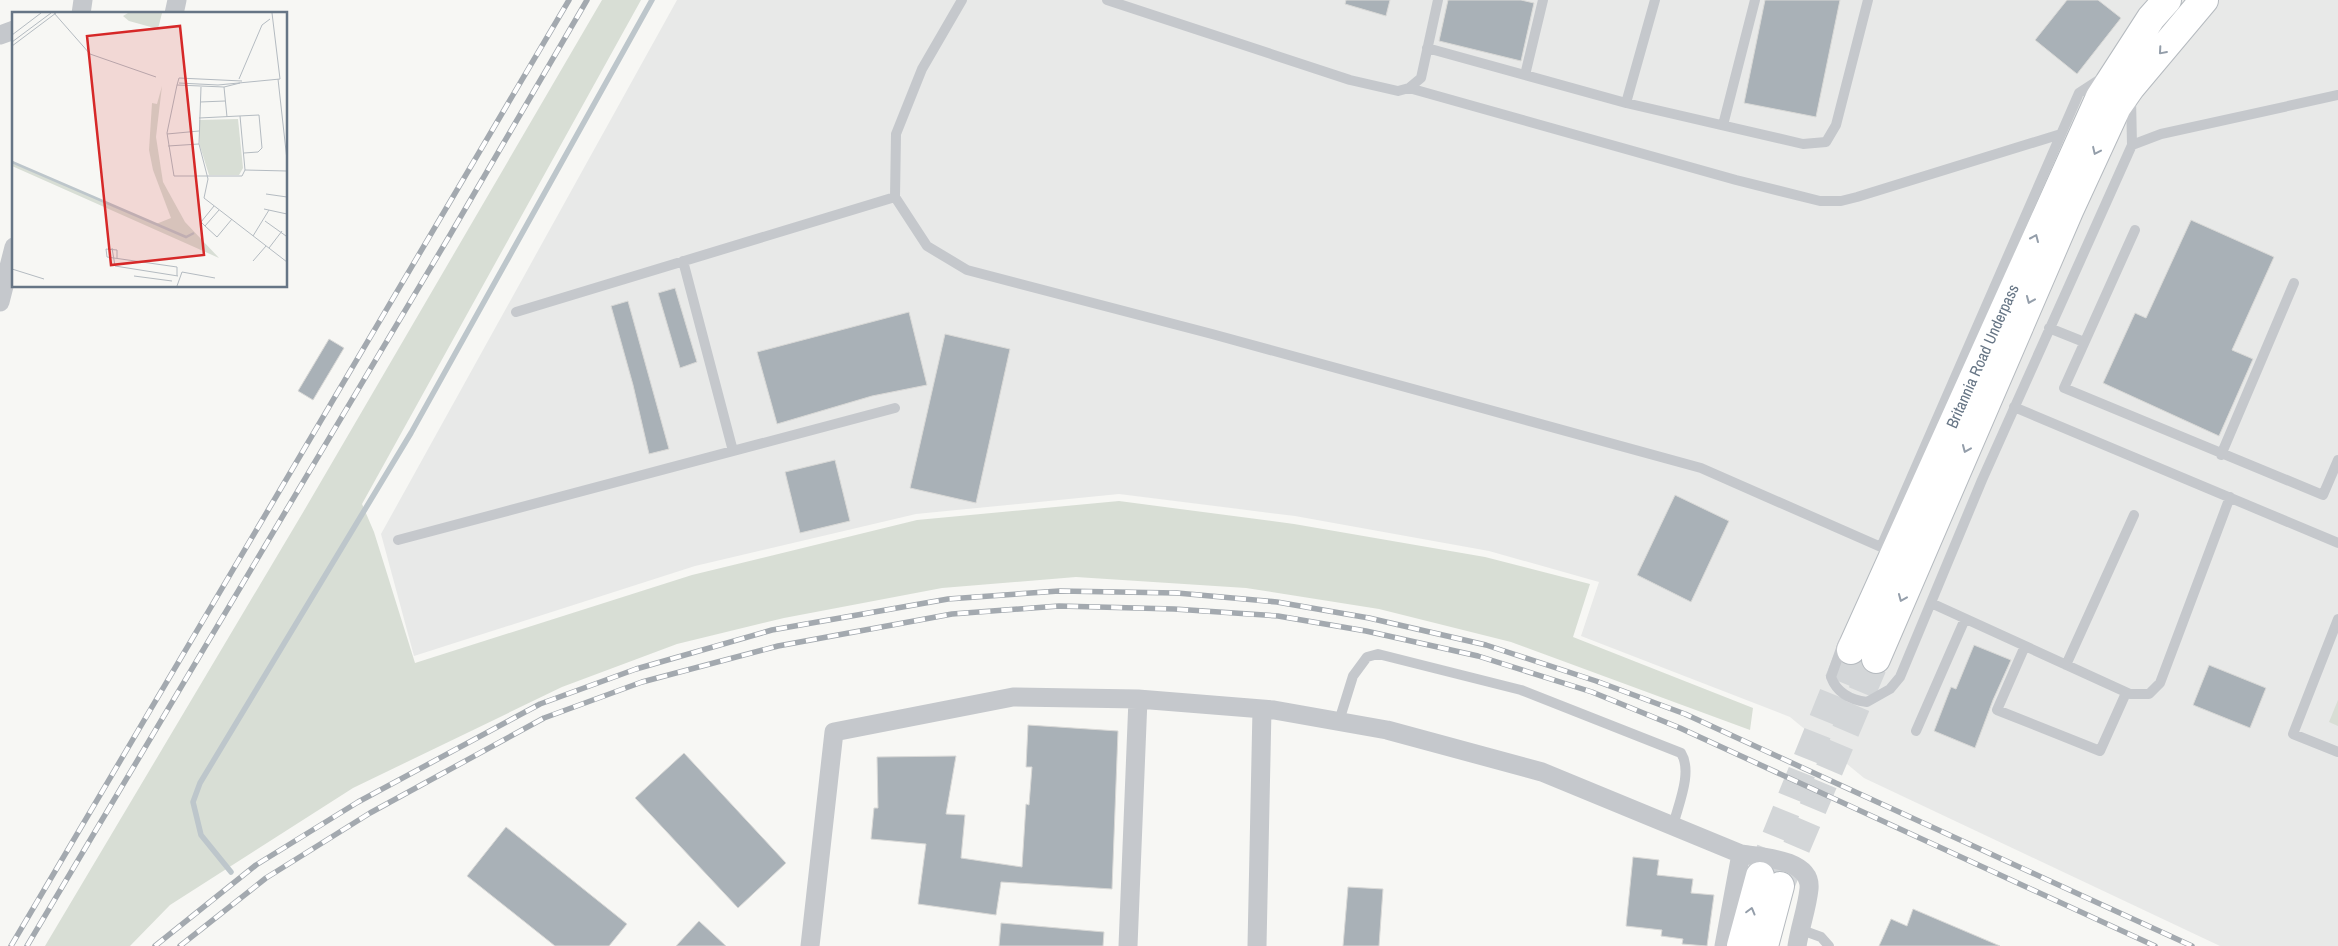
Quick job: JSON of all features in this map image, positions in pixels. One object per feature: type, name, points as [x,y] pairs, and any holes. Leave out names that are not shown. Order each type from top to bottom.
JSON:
[{"type":"main road","points":[[2126,77],[2151,18],[2204,0]]},
{"type":"main road","name":"Britannia Road Underpass","points":[[1850,650],[2100,97],[2126,77]]},
{"type":"main road","name":"Britannia Road Underpass","points":[[1876,659],[2069,211],[2117,107],[2126,77]]},
{"type":"main road","points":[[1741,946],[1770,881],[1764,946]]},
{"type":"street","points":[[0,35],[12,31]]},
{"type":"street","points":[[0,302],[12,255]]},
{"type":"street","points":[[810,946],[834,732],[1013,697],[1138,699],[1262,709],[1387,730],[1542,772],[1741,854],[1786,862],[1796,866],[1805,875],[1810,888],[1798,938]]},
{"type":"street","points":[[1128,946],[1138,699]]},
{"type":"street","points":[[1257,946],[1262,709]]},
{"type":"street","points":[[1724,946],[1741,854]]},
{"type":"lane","points":[[962,0],[922,69],[896,134],[894,197],[926,246],[968,270],[1701,468],[1880,552],[2079,93],[2126,77],[2132,145],[2014,407],[1900,677],[1890,689],[1867,702],[1848,698],[1833,684],[1831,677],[1853,618]]},
{"type":"lane","points":[[1107,0],[1350,80],[1398,91],[1409,88],[1421,78],[1438,0]]},
{"type":"lane","points":[[1525,75],[1543,0]]},
{"type":"lane","points":[[1626,103],[1655,0]]},
{"type":"lane","points":[[1723,125],[1755,0]]},
{"type":"lane","points":[[1428,48],[1626,103],[1803,144],[1826,142],[1836,125],[1868,0]]},
{"type":"lane","points":[[1409,88],[1726,178],[1820,201],[1841,201],[1857,197],[2061,134]]},
{"type":"lane","points":[[2132,145],[2161,134],[2338,95]]},
{"type":"lane","points":[[516,312],[894,197]]},
{"type":"lane","points":[[2134,230],[2064,388],[2221,455],[2323,495],[2338,460]]},
{"type":"lane","points":[[683,261],[733,451]]},
{"type":"lane","points":[[2221,455],[2294,283]]},
{"type":"lane","points":[[2049,328],[2084,342]]},
{"type":"lane","points":[[2014,407],[2338,543]]},
{"type":"lane","points":[[398,540],[895,408]]},
{"type":"lane","points":[[1930,603],[2126,693],[2149,694],[2160,683],[2230,497]]},
{"type":"lane","points":[[2066,666],[2134,515]]},
{"type":"lane","points":[[2338,618],[2293,734],[2338,752]]},
{"type":"lane","points":[[1916,731],[1965,619]]},
{"type":"lane","points":[[2025,646],[1997,710],[2100,751],[2126,693]]},
{"type":"lane","points":[[1339,722],[1353,676],[1367,656],[1378,654],[1521,690],[1681,752],[1685,759],[1686,770],[1672,826]]},
{"type":"lane","points":[[1798,938],[1821,938],[1829,946]]},
{"type":"shaded area","points":[[602,0],[641,0],[362,504],[374,532],[415,663],[692,575],[917,520],[1119,501],[1294,524],[1485,557],[1590,584],[1573,637],[1753,708],[1750,730],[1511,642],[1379,609],[1246,588],[1076,577],[942,588],[784,618],[677,644],[562,687],[353,788],[170,905],[130,946],[45,946],[305,509]]},
{"type":"shaded area","points":[[677,0],[2338,0],[2338,946],[2220,946],[1864,778],[1790,717],[1581,636],[1599,582],[1489,551],[1295,516],[1119,494],[916,514],[695,566],[414,656],[381,534]]},
{"type":"shaded area","points":[[2338,700],[2338,726],[2329,722]]},
{"type":"building","points":[[1346,0],[1390,0],[1386,16],[1345,4]]},
{"type":"building","points":[[1448,0],[1521,0],[1534,3],[1521,61],[1439,41]]},
{"type":"building","points":[[1765,0],[1840,0],[1816,117],[1744,103]]},
{"type":"building","points":[[2067,0],[2098,0],[2121,18],[2077,74],[2035,40]]},
{"type":"building","points":[[2191,220],[2274,257],[2232,350],[2253,359],[2219,436],[2103,383],[2135,313],[2146,318]]},
{"type":"building","points":[[675,288],[697,362],[680,368],[658,293]]},
{"type":"building","points":[[628,301],[669,449],[649,454],[633,385],[611,306]]},
{"type":"building","points":[[909,312],[927,385],[872,396],[777,424],[757,352]]},
{"type":"building","points":[[945,334],[1010,349],[976,503],[910,488]]},
{"type":"building","points":[[329,339],[344,348],[313,400],[298,391]]},
{"type":"building","points":[[835,460],[850,521],[800,533],[785,472]]},
{"type":"building","points":[[1675,495],[1729,521],[1691,602],[1637,575]]},
{"type":"building","points":[[1974,645],[2011,660],[1993,700],[1975,748],[1934,731],[1951,687],[1956,689]]},
{"type":"building","points":[[2209,665],[2266,688],[2250,728],[2193,705]]},
{"type":"building","points":[[1028,725],[1118,731],[1112,889],[1001,882],[996,915],[918,904],[926,844],[871,839],[874,808],[878,808],[877,757],[956,756],[946,814],[965,815],[961,858],[1022,867],[1026,804],[1029,805],[1032,767],[1026,767]]},
{"type":"building","points":[[684,753],[786,863],[738,908],[635,798]]},
{"type":"building","points":[[506,827],[627,924],[609,946],[555,946],[467,876]]},
{"type":"building","points":[[1633,857],[1659,860],[1657,875],[1693,879],[1691,893],[1714,895],[1707,946],[1682,944],[1683,939],[1661,936],[1662,930],[1626,926]]},
{"type":"building","points":[[1348,887],[1383,889],[1379,946],[1343,946]]},
{"type":"building","points":[[1913,909],[2000,946],[1879,946],[1891,919],[1907,926]]},
{"type":"building","points":[[699,921],[726,946],[676,946]]},
{"type":"building","points":[[1001,923],[1104,932],[1103,946],[999,946]]},
{"type":"waterway","points":[[231,872],[201,835],[193,802],[200,783],[411,433],[652,0]]},
{"type":"tunnel","points":[[1760,876],[1851,650]]},
{"type":"tunnel","points":[[1780,886],[1876,659]]},
{"type":"railway","points":[[11,946],[569,0]]},
{"type":"railway","points":[[27,946],[450,235],[587,0]]},
{"type":"railway","points":[[155,946],[256,865],[358,802],[540,704],[636,669],[772,630],[948,599],[1059,591],[1177,593],[1277,602],[1369,618],[1486,645],[1596,681],[1685,714],[2192,946]]},
{"type":"railway","points":[[180,946],[266,878],[370,813],[544,718],[642,682],[778,646],[952,614],[1059,606],[1174,609],[1278,616],[1366,631],[1478,656],[1592,692],[1680,728],[2155,946]]}]
